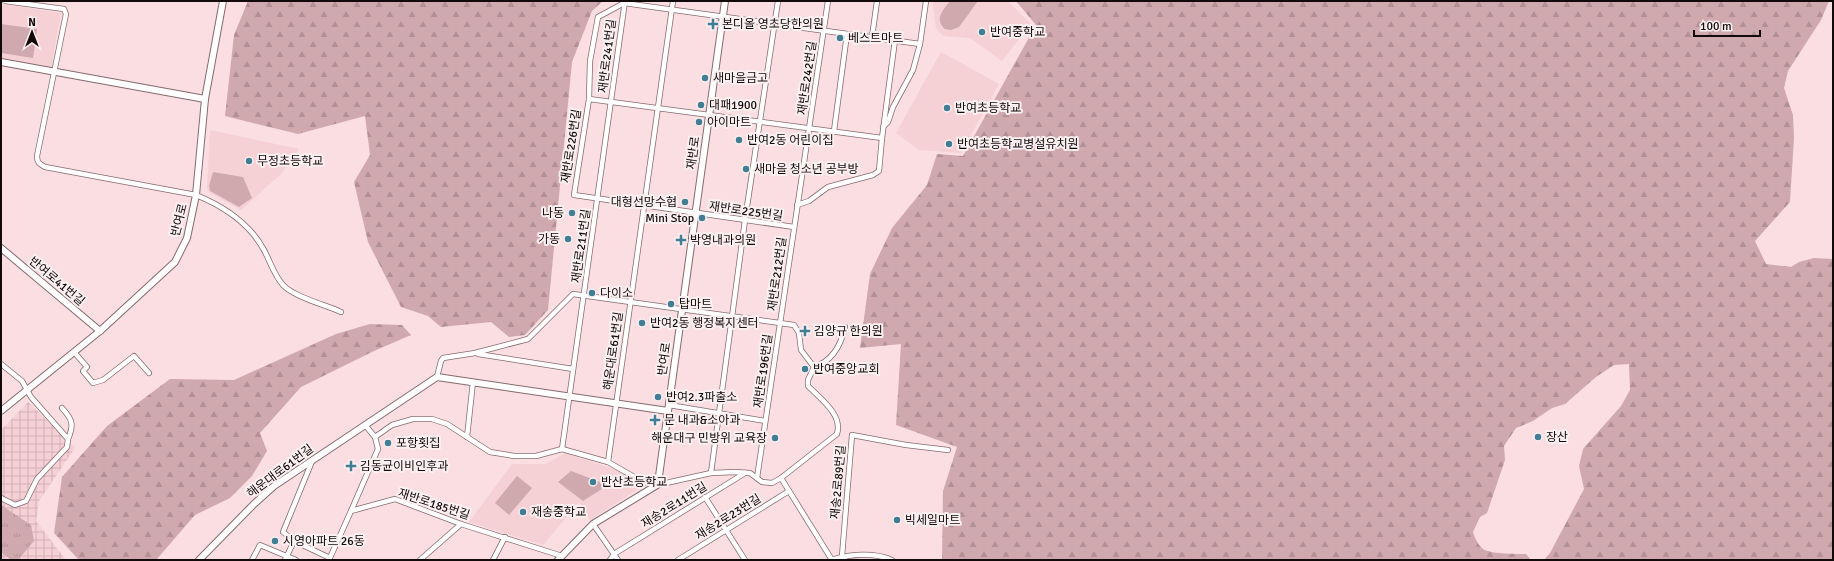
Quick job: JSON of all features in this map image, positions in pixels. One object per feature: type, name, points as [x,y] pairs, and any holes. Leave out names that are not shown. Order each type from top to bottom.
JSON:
[{"type":"main road","name":"반여로","points":[[1,411],[100,331],[175,262],[187,238],[196,195],[205,99],[222,1]]},
{"type":"main road","name":"재반로","points":[[682,309],[725,1]]},
{"type":"main road","points":[[1,62],[205,99]]},
{"type":"main road","name":"반여로41번길","points":[[1,248],[100,331]]},
{"type":"main road","name":"반여로","points":[[668,408],[682,309]]},
{"type":"main road","name":"해운대로61번길","points":[[200,560],[254,504],[274,486],[438,377],[616,403],[668,408]]},
{"type":"main road","points":[[560,558],[593,524],[656,485],[659,476],[668,408]]},
{"type":"street","points":[[5,1],[64,9],[66,14],[37,156],[39,164],[45,167],[196,195],[222,208],[247,227],[260,242],[275,274],[283,286],[297,294],[341,312]]},
{"type":"street","points":[[631,302],[673,1]]},
{"type":"street","points":[[711,473],[745,220],[761,122],[778,1]]},
{"type":"street","name":"재반로242번길","points":[[809,128],[828,1]]},
{"type":"street","points":[[872,37],[877,1]]},
{"type":"street","points":[[883,127],[888,122],[893,107],[913,70],[920,44],[926,1]]},
{"type":"street","points":[[624,2],[920,44]]},
{"type":"street","name":"재반로241번길","points":[[624,2],[598,16],[590,61],[589,99],[710,115]]},
{"type":"street","name":"재반로241번길","points":[[611,102],[624,2]]},
{"type":"street","points":[[834,132],[848,34]]},
{"type":"street","points":[[797,205],[809,201],[828,187],[873,175],[879,171],[883,127],[895,40]]},
{"type":"street","name":"재반로226번길","points":[[589,99],[574,195],[695,214]]},
{"type":"street","points":[[597,199],[611,102]]},
{"type":"street","name":"재반로242번길","points":[[710,115],[882,138]]},
{"type":"street","points":[[794,227],[809,128]]},
{"type":"street","name":"재반로211번길","points":[[584,296],[597,199]]},
{"type":"street","name":"재반로225번길","points":[[695,214],[794,227]]},
{"type":"street","name":"재반로212번길","points":[[780,323],[794,227]]},
{"type":"street","name":"재반로211번길","points":[[438,377],[441,360],[443,358],[475,353],[528,339],[573,294],[682,309]]},
{"type":"street","points":[[562,449],[584,296]]},
{"type":"street","name":"해운대로61번길","points":[[608,462],[631,302]]},
{"type":"street","name":"재반로212번길","points":[[682,309],[794,325],[798,332],[801,350],[814,367]]},
{"type":"street","name":"재반로196번길","points":[[757,478],[780,323]]},
{"type":"street","points":[[375,437],[392,425],[421,418],[443,422],[490,452],[514,456],[536,456],[562,449],[608,462],[643,482],[656,485],[711,473],[750,473],[762,482],[772,483],[781,478],[837,434],[839,426],[837,418],[808,386],[808,380],[814,367],[819,366],[835,354],[842,339],[845,327]]},
{"type":"street","points":[[74,352],[86,368],[83,371],[93,383],[103,380],[134,356],[149,373]]},
{"type":"street","points":[[475,353],[573,369]]},
{"type":"street","points":[[1,364],[22,381],[28,389],[31,397],[68,439]]},
{"type":"street","points":[[466,437],[473,382]]},
{"type":"street","points":[[1,498],[15,505],[26,501],[37,478],[67,447],[68,439],[73,431],[72,423],[69,416],[62,408]]},
{"type":"street","name":"재반로196번길","points":[[668,408],[719,413],[765,421]]},
{"type":"street","points":[[313,459],[283,532],[294,540],[329,559],[378,449],[375,437],[365,425]]},
{"type":"street","name":"재송2로89번길","points":[[844,558],[852,435],[906,445],[948,450]]},
{"type":"street","name":"재송2로11번길","points":[[614,554],[745,473]]},
{"type":"street","points":[[781,478],[831,560],[881,555],[892,560]]},
{"type":"street","name":"재송2로23번길","points":[[678,560],[789,492]]},
{"type":"street","points":[[705,498],[745,560]]},
{"type":"street","name":"재반로185번길","points":[[351,511],[395,499],[461,524],[505,537],[560,558]]},
{"type":"street","points":[[420,560],[461,524]]},
{"type":"street","points":[[593,524],[618,560]]},
{"type":"street","points":[[493,560],[505,537]]},
{"type":"street","points":[[286,558],[294,540]]},
{"type":"street","points":[[252,560],[260,545],[286,558],[296,560]]},
{"type":"street","points":[[610,560],[614,554]]},
{"type":"shaded area","name":"반여중학교","points":[[932,1],[1008,1],[1031,24],[1002,61],[970,38],[943,36],[936,28]]},
{"type":"shaded area","points":[[1,4],[61,13],[51,68],[1,58]]},
{"type":"shaded area","name":"반여초등학교","points":[[941,52],[999,84],[961,153],[919,150],[896,133]]},
{"type":"shaded area","name":"무정초등학교","points":[[210,130],[299,149],[281,174],[241,210],[210,193],[207,188]]},
{"type":"shaded area","points":[[28,402],[75,448],[39,501],[36,521],[66,560],[1,559],[1,430]]},
{"type":"shaded area","name":"재송중학교","points":[[565,453],[622,472],[638,489],[590,520],[579,502],[543,545],[469,522],[512,464],[546,464]]},
{"type":"green space","points":[[248,1],[603,1],[592,11],[572,62],[548,310],[525,335],[509,337],[491,322],[441,327],[428,316],[401,307],[368,242],[354,182],[370,155],[365,116],[298,134],[225,116],[234,35]]},
{"type":"green space","points":[[950,1],[978,1],[959,27],[951,30],[945,29],[940,22],[942,11]]},
{"type":"green space","points":[[1016,1],[1829,1],[1821,20],[1788,71],[1784,88],[1793,115],[1794,138],[1790,202],[1755,241],[1766,264],[1791,267],[1799,262],[1814,258],[1833,259],[1833,560],[1544,560],[1550,553],[1584,489],[1579,466],[1583,449],[1621,406],[1630,390],[1629,364],[1614,365],[1596,377],[1565,404],[1552,408],[1533,421],[1516,428],[1504,446],[1505,460],[1487,513],[1480,517],[1473,532],[1478,543],[1487,551],[1510,554],[1526,554],[1531,560],[942,560],[943,491],[957,447],[896,425],[901,344],[860,348],[870,274],[892,228],[927,185],[937,154],[963,156],[1036,25]]},
{"type":"green space","points":[[1,24],[37,29],[33,58],[1,53]]},
{"type":"green space","points":[[213,172],[243,177],[252,198],[239,207],[210,191],[209,186]]},
{"type":"green space","points":[[370,324],[402,325],[411,335],[374,351],[301,387],[260,433],[267,451],[252,476],[230,498],[195,515],[156,560],[79,560],[54,533],[62,477],[107,426],[170,379],[234,380],[336,334]]},
{"type":"green space","points":[[571,471],[608,485],[583,501],[558,482]]},
{"type":"green space","points":[[517,476],[532,488],[509,515],[495,503]]},
{"type":"green space","points":[[1,505],[31,525],[34,541],[18,560],[11,560],[1,552]]},
{"type":"place","name":"본디올 영초당한의원","points":[[713,24]]},
{"type":"place","name":"반여중학교","points":[[982,32]]},
{"type":"place","name":"베스트마트","points":[[840,38]]},
{"type":"place","name":"새마을금고","points":[[705,78]]},
{"type":"place","name":"대패1900","points":[[701,105]]},
{"type":"place","name":"반여초등학교","points":[[947,108]]},
{"type":"place","name":"아이마트","points":[[699,122]]},
{"type":"place","name":"반여2동 어린이집","points":[[739,140]]},
{"type":"place","name":"반여초등학교병설유치원","points":[[949,144]]},
{"type":"place","name":"무정초등학교","points":[[249,161]]},
{"type":"place","name":"새마을 청소년 공부방","points":[[746,169]]},
{"type":"place","name":"대형선망수협","points":[[685,202]]},
{"type":"place","name":"나동","points":[[572,213]]},
{"type":"place","name":"Mini Stop","points":[[702,218]]},
{"type":"place","name":"가동","points":[[568,239]]},
{"type":"place","name":"박영내과의원","points":[[681,240]]},
{"type":"place","name":"다이소","points":[[592,293]]},
{"type":"place","name":"탑마트","points":[[671,304]]},
{"type":"place","name":"반여2동 행정복지센터","points":[[642,323]]},
{"type":"place","name":"김양규 한의원","points":[[805,331]]},
{"type":"place","name":"반여중앙교회","points":[[805,369]]},
{"type":"place","name":"반여2.3파출소","points":[[658,397]]},
{"type":"place","name":"문 내과&소아과","points":[[655,420]]},
{"type":"place","name":"장산","points":[[1538,437]]},
{"type":"place","name":"해운대구 민방위 교육장","points":[[775,438]]},
{"type":"place","name":"포항횟집","points":[[388,443]]},
{"type":"place","name":"김동균이비인후과","points":[[351,466]]},
{"type":"place","name":"반산초등학교","points":[[593,482]]},
{"type":"place","name":"재송중학교","points":[[523,512]]},
{"type":"place","name":"빅세일마트","points":[[897,520]]},
{"type":"place","name":"시영아파트 26동","points":[[275,541]]}]
